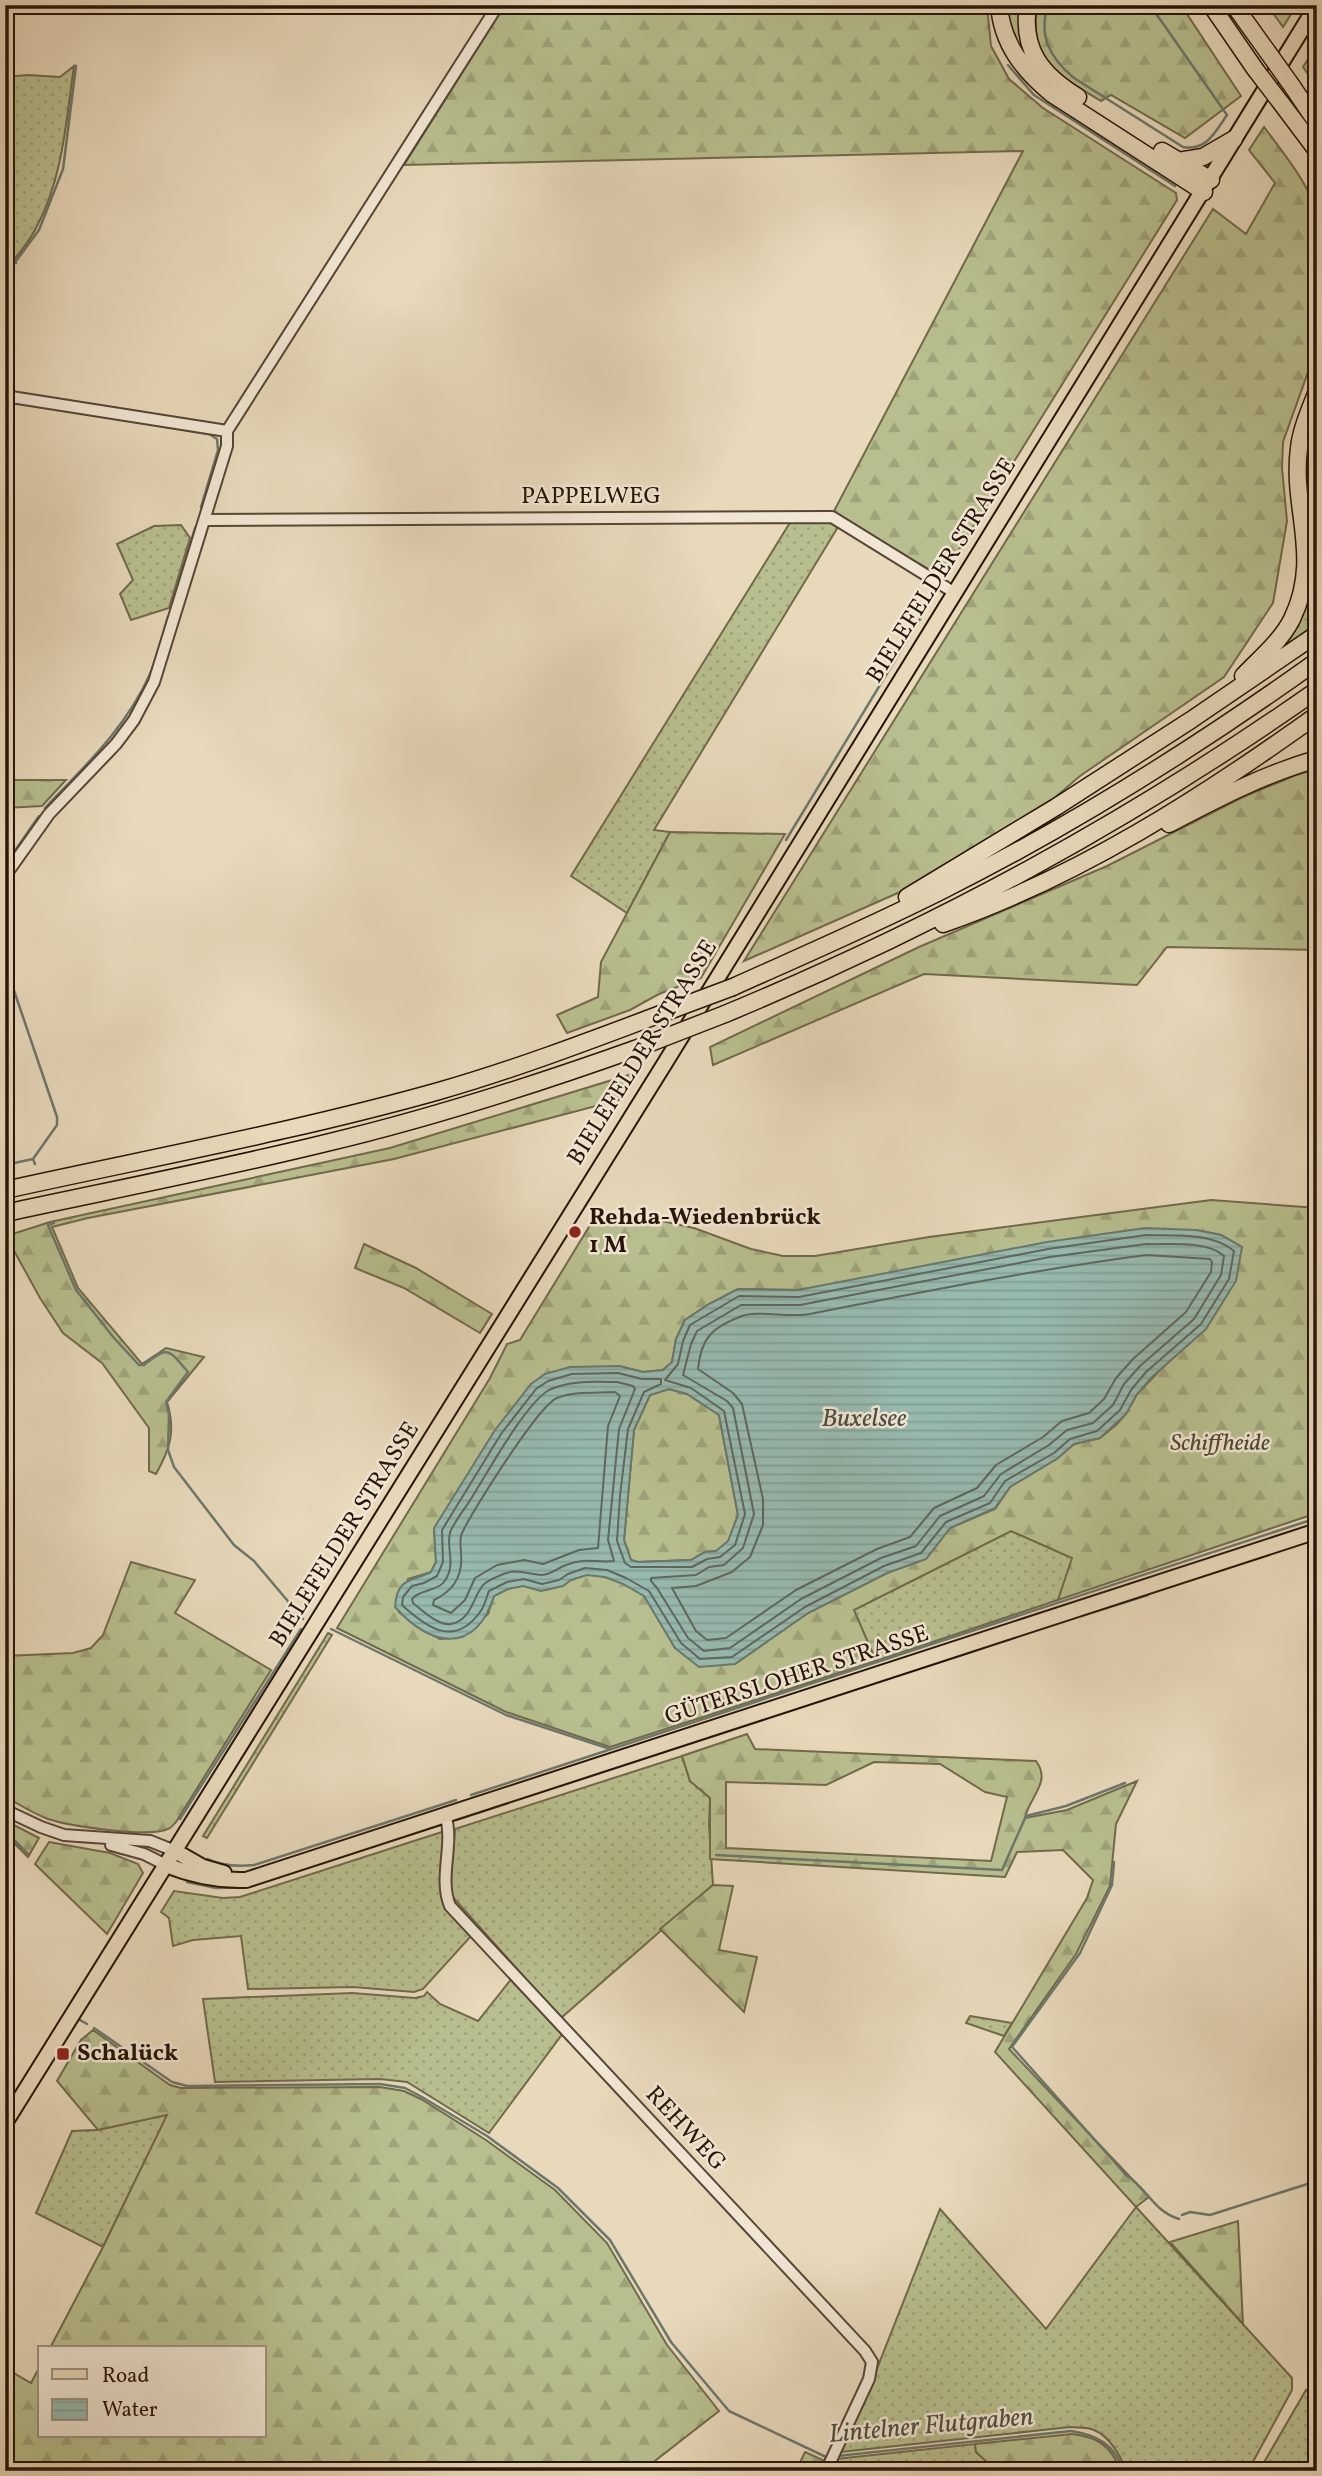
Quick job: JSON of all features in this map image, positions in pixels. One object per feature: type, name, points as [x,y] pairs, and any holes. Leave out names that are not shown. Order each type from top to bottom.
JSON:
[{"type":"highway","points":[[999,5],[1003,29],[1012,50],[1033,78],[1052,94],[1207,186]]},
{"type":"highway","points":[[1028,5],[1026,26],[1030,45],[1047,74],[1068,92],[1178,161],[1207,186]]},
{"type":"highway","points":[[1204,5],[1237,42]]},
{"type":"highway","points":[[1211,5],[1317,151]]},
{"type":"highway","points":[[1234,5],[1317,123]]},
{"type":"highway","points":[[1305,136],[1317,165]]},
{"type":"highway","points":[[1178,161],[1203,157],[1234,139]]},
{"type":"highway","points":[[1191,720],[1238,681],[1292,620],[1307,572],[1307,545],[1298,468],[1299,447],[1317,391]]},
{"type":"highway","points":[[831,943],[1005,839],[1191,720],[1317,634]]},
{"type":"highway","points":[[5,1190],[440,1091],[548,1056],[733,987],[946,889],[1045,836],[1224,726],[1317,661]]},
{"type":"highway","points":[[5,1213],[363,1134],[546,1080],[725,1014],[814,977],[1054,857],[1188,777],[1317,690]]},
{"type":"highway","points":[[881,945],[985,908],[1042,884],[1106,851],[1228,776],[1317,715]]},
{"type":"highway","points":[[1106,851],[1143,837],[1232,791],[1294,765],[1317,759]]},
{"type":"main road","name":"BIELEFELDER STRASSE","points":[[5,2123],[956,593],[1317,5]]},
{"type":"main road","name":"GÜTERSLOHER STRASSE","points":[[166,1865],[200,1877],[222,1881],[246,1880],[1317,1531]]},
{"type":"main road","name":"GÜTERSLOHER STRASSE","points":[[175,1851],[203,1867],[222,1873],[246,1874],[291,1864]]},
{"type":"street","points":[[5,876],[49,814],[116,744],[134,720],[154,682],[206,520],[227,446],[227,431],[498,5]]},
{"type":"street","points":[[5,396],[227,431]]},
{"type":"street","name":"PAPPELWEG","points":[[206,520],[832,517],[956,593]]},
{"type":"street","points":[[5,1810],[49,1830],[131,1850],[166,1865]]},
{"type":"street","name":"REHWEG","points":[[445,1814],[449,1826],[445,1889],[450,1906],[865,2351],[872,2362],[869,2379],[830,2461]]},
{"type":"street","points":[[81,1838],[150,1841],[175,1851]]},
{"type":"green space","points":[[505,5],[987,5],[991,46],[1009,79],[1043,108],[1176,193],[1177,200],[942,577],[833,513],[1023,151],[404,165]]},
{"type":"green space","points":[[1009,5],[1020,5],[1019,25],[1023,47],[1016,48]]},
{"type":"green space","points":[[1038,5],[1181,5],[1241,96],[1185,138],[1111,95],[1101,101],[1073,84],[1050,64],[1042,53],[1037,39]]},
{"type":"green space","points":[[1267,5],[1297,5],[1283,27]]},
{"type":"green space","points":[[1317,45],[1317,87],[1303,67]]},
{"type":"green space","points":[[74,66],[58,170],[34,232],[15,259],[5,250],[5,77],[60,77]]},
{"type":"green space","points":[[1264,127],[1301,179],[1317,213],[1317,347],[1283,442],[1282,468],[1287,521],[1273,603],[1224,677],[1080,776],[1051,801],[909,888],[744,961],[1213,209],[1246,234],[1275,183],[1249,150]]},
{"type":"green space","points":[[1317,410],[1317,572],[1314,594],[1317,595],[1317,623],[1275,654],[1295,623],[1305,448]]},
{"type":"green space","points":[[791,521],[828,522],[838,527],[654,830],[670,832],[627,913],[571,876]]},
{"type":"green space","points":[[181,525],[190,538],[169,608],[131,620],[120,594],[133,580],[117,544],[154,526]]},
{"type":"green space","points":[[1317,769],[1317,950],[1167,947],[1137,985],[924,974],[713,1065],[710,1047],[919,947],[1107,866],[1241,798]]},
{"type":"green space","points":[[5,780],[66,780],[42,806],[5,808]]},
{"type":"green space","points":[[670,832],[785,834],[701,978],[659,994],[630,1010],[567,1033],[557,1015],[598,997],[601,962]]},
{"type":"green space","points":[[635,1073],[619,1100],[394,1159],[52,1227],[78,1288],[142,1364],[166,1348],[204,1357],[167,1402],[171,1422],[170,1440],[156,1474],[149,1471],[149,1428],[102,1363],[63,1333],[6,1236],[50,1222],[390,1148]]},
{"type":"green space","name":"Schiffheide","points":[[1211,1200],[1317,1208],[1317,1513],[1058,1600],[1072,1558],[1011,1531],[854,1610],[876,1661],[610,1747],[506,1712],[337,1628],[490,1378],[507,1344],[520,1340],[595,1217],[639,1216],[694,1228],[751,1249],[783,1256],[815,1256],[929,1237]],"holes":[[[1196,1230],[1221,1235],[1242,1247],[1176,1354],[1137,1394],[1126,1414],[1116,1425],[1100,1438],[1074,1444],[1058,1458],[1010,1487],[995,1509],[950,1528],[926,1559],[887,1573],[808,1613],[735,1664],[675,1648],[645,1597],[625,1585],[600,1576],[585,1575],[545,1590],[527,1586],[505,1590],[494,1596],[488,1614],[462,1637],[440,1639],[399,1612],[408,1579],[431,1572],[436,1562],[434,1528],[619,1366],[643,1372],[663,1370],[672,1362],[676,1339],[685,1320],[738,1289],[797,1290]]]},
{"type":"green space","points":[[364,1244],[416,1268],[492,1314],[480,1333],[404,1288],[355,1268]]},
{"type":"green space","points":[[669,1389],[687,1394],[719,1415],[738,1515],[728,1542],[716,1551],[705,1552],[691,1560],[638,1562],[631,1560],[624,1540],[634,1430],[650,1395]]},
{"type":"green space","points":[[1011,1531],[1073,1558],[1058,1600],[876,1661],[853,1610]]},
{"type":"green space","points":[[131,1562],[195,1580],[175,1613],[271,1670],[176,1822],[169,1829],[158,1831],[108,1830],[59,1822],[37,1814],[5,1796],[5,1656],[73,1653],[91,1648],[103,1635]]},
{"type":"green space","points":[[328,1633],[332,1635],[207,1838],[203,1836]]},
{"type":"green space","points":[[747,1734],[755,1749],[1036,1761],[1042,1776],[1041,1783],[1025,1818],[1067,1810],[1137,1781],[1116,1824],[1110,1886],[1076,1954],[1009,2049],[1149,2197],[1136,2207],[995,2052],[1087,1898],[1093,1880],[1063,1850],[1017,1852],[1005,1877],[710,1859],[710,1798],[690,1781],[682,1756]],"holes":[[[874,1762],[940,1764],[985,1792],[1007,1797],[991,1861],[726,1848],[726,1782],[826,1785]]]},
{"type":"green space","points":[[682,1756],[690,1781],[710,1798],[713,1885],[561,2018],[451,1895],[455,1829]]},
{"type":"green space","points":[[8,1822],[39,1838],[28,1857],[5,1834],[5,1823]]},
{"type":"green space","points":[[445,1831],[441,1889],[472,1935],[423,1989],[414,1992],[353,1987],[248,1989],[241,1936],[193,1940],[173,1946],[169,1918],[161,1912],[174,1891],[223,1898],[240,1897]]},
{"type":"green space","points":[[49,1842],[110,1853],[138,1864],[143,1873],[107,1934],[35,1864]]},
{"type":"green space","points":[[713,1885],[733,1886],[719,1950],[757,1957],[744,2012],[660,1929]]},
{"type":"green space","points":[[512,1978],[563,2033],[489,2133],[407,2082],[380,2079],[215,2082],[203,1999],[352,1993],[415,1998],[424,1996],[427,1992],[440,2004],[478,2021]]},
{"type":"green space","points":[[970,2016],[1012,2023],[1004,2036],[966,2023]]},
{"type":"green space","points":[[93,2030],[170,2085],[181,2088],[380,2087],[404,2091],[421,2099],[486,2140],[555,2190],[607,2243],[667,2345],[719,2411],[642,2471],[5,2471],[5,2368],[31,2383],[38,2370],[38,2438],[266,2438],[266,2346],[51,2346],[167,2115],[98,2130],[57,2081],[81,2040]]},
{"type":"green space","points":[[168,2114],[103,2247],[36,2213],[72,2131],[98,2130]]},
{"type":"green space","points":[[1136,2207],[1292,2378],[1292,2390],[1248,2471],[1126,2471],[1118,2453],[1105,2437],[1091,2429],[1070,2427],[840,2452],[876,2371],[940,2209],[1046,2329]]},
{"type":"green space","points":[[1238,2221],[1243,2324],[1170,2242]]},
{"type":"green space","points":[[1306,2390],[1317,2401],[1317,2471],[1259,2471]]},
{"type":"green space","points":[[1072,2434],[1089,2437],[1102,2444],[1113,2455],[1121,2471],[997,2471],[976,2452],[975,2444]]},
{"type":"green space","points":[[975,2444],[976,2452],[997,2471],[831,2471],[836,2459]]},
{"type":"green space","points":[[805,2452],[825,2461],[821,2471],[796,2471]]},
{"type":"water","name":"Buxelsee","points":[[1145,1228],[1196,1230],[1221,1235],[1242,1247],[1236,1281],[1206,1329],[1152,1377],[1137,1394],[1126,1414],[1100,1438],[1074,1444],[1058,1458],[1010,1487],[995,1508],[950,1528],[926,1559],[887,1573],[808,1613],[735,1664],[699,1667],[675,1648],[644,1596],[605,1577],[587,1575],[571,1580],[563,1586],[541,1591],[523,1586],[508,1589],[494,1596],[486,1615],[476,1628],[464,1636],[451,1639],[437,1637],[423,1630],[395,1607],[399,1591],[406,1582],[431,1572],[436,1562],[434,1528],[495,1430],[531,1384],[545,1374],[570,1367],[619,1366],[643,1372],[663,1370],[672,1362],[676,1339],[685,1320],[738,1289],[798,1290],[1047,1242]],"holes":[[[669,1389],[687,1394],[719,1415],[738,1515],[728,1541],[716,1551],[705,1552],[691,1560],[631,1560],[624,1540],[634,1430],[650,1395]]]},
{"type":"waterway","points":[[1048,5],[1044,27],[1048,46],[1058,63],[1074,78],[1183,147],[1198,146],[1210,139],[1227,115],[1150,5]]},
{"type":"waterway","points":[[1008,65],[1034,95],[1175,186]]},
{"type":"waterway","points":[[5,276],[39,230],[63,169],[76,66]]},
{"type":"waterway","points":[[5,252],[16,263]]},
{"type":"waterway","points":[[161,426],[209,434],[217,439],[218,450],[201,507]]},
{"type":"waterway","points":[[172,605],[195,528]]},
{"type":"waterway","points":[[786,840],[937,591]]},
{"type":"waterway","points":[[45,808],[104,746],[129,712],[153,667],[168,617]]},
{"type":"waterway","points":[[5,865],[39,816]]},
{"type":"waterway","points":[[5,964],[57,1117],[57,1125],[33,1159],[35,1164]]},
{"type":"waterway","points":[[5,1165],[33,1159]]},
{"type":"waterway","points":[[54,1223],[48,1225],[76,1290],[114,1338],[139,1365],[168,1352],[188,1372],[166,1402],[169,1415],[168,1450],[174,1467],[234,1545],[254,1561],[303,1619]]},
{"type":"waterway","points":[[471,1795],[1317,1518]]},
{"type":"waterway","points":[[1081,1616],[1148,1595]]},
{"type":"waterway","points":[[180,1819],[301,1629]]},
{"type":"waterway","points":[[331,1629],[506,1715],[610,1749]]},
{"type":"waterway","points":[[456,1820],[983,1648]]},
{"type":"waterway","points":[[716,1855],[1002,1870],[1026,1816],[1066,1806],[1125,1783]]},
{"type":"waterway","points":[[207,1859],[230,1865],[254,1865],[456,1800]]},
{"type":"waterway","points":[[187,1882],[216,1888],[249,1887],[443,1824]]},
{"type":"waterway","points":[[5,1831],[28,1854]]},
{"type":"waterway","points":[[1114,1862],[1112,1885],[1080,1953],[1012,2047],[1126,2175],[1163,2211],[1179,2219]]},
{"type":"waterway","name":"Lintelner Flutgraben","points":[[80,2020],[87,2024]]},
{"type":"waterway","name":"Lintelner Flutgraben","points":[[94,2028],[172,2082],[187,2086],[380,2084],[405,2088],[422,2097],[487,2136],[558,2188],[610,2240],[671,2342],[729,2411],[830,2457]]},
{"type":"waterway","points":[[1182,2215],[1190,2212],[1210,2215],[1317,2181]]},
{"type":"waterway","name":"Lintelner Flutgraben","points":[[837,2456],[1071,2431],[1104,2442],[1115,2454],[1124,2471]]},
{"type":"place","name":"Rehda-Wiedenbrück 1 M","points":[[575,1232]]},
{"type":"place","name":"Schalück","points":[[63,2054]]}]
